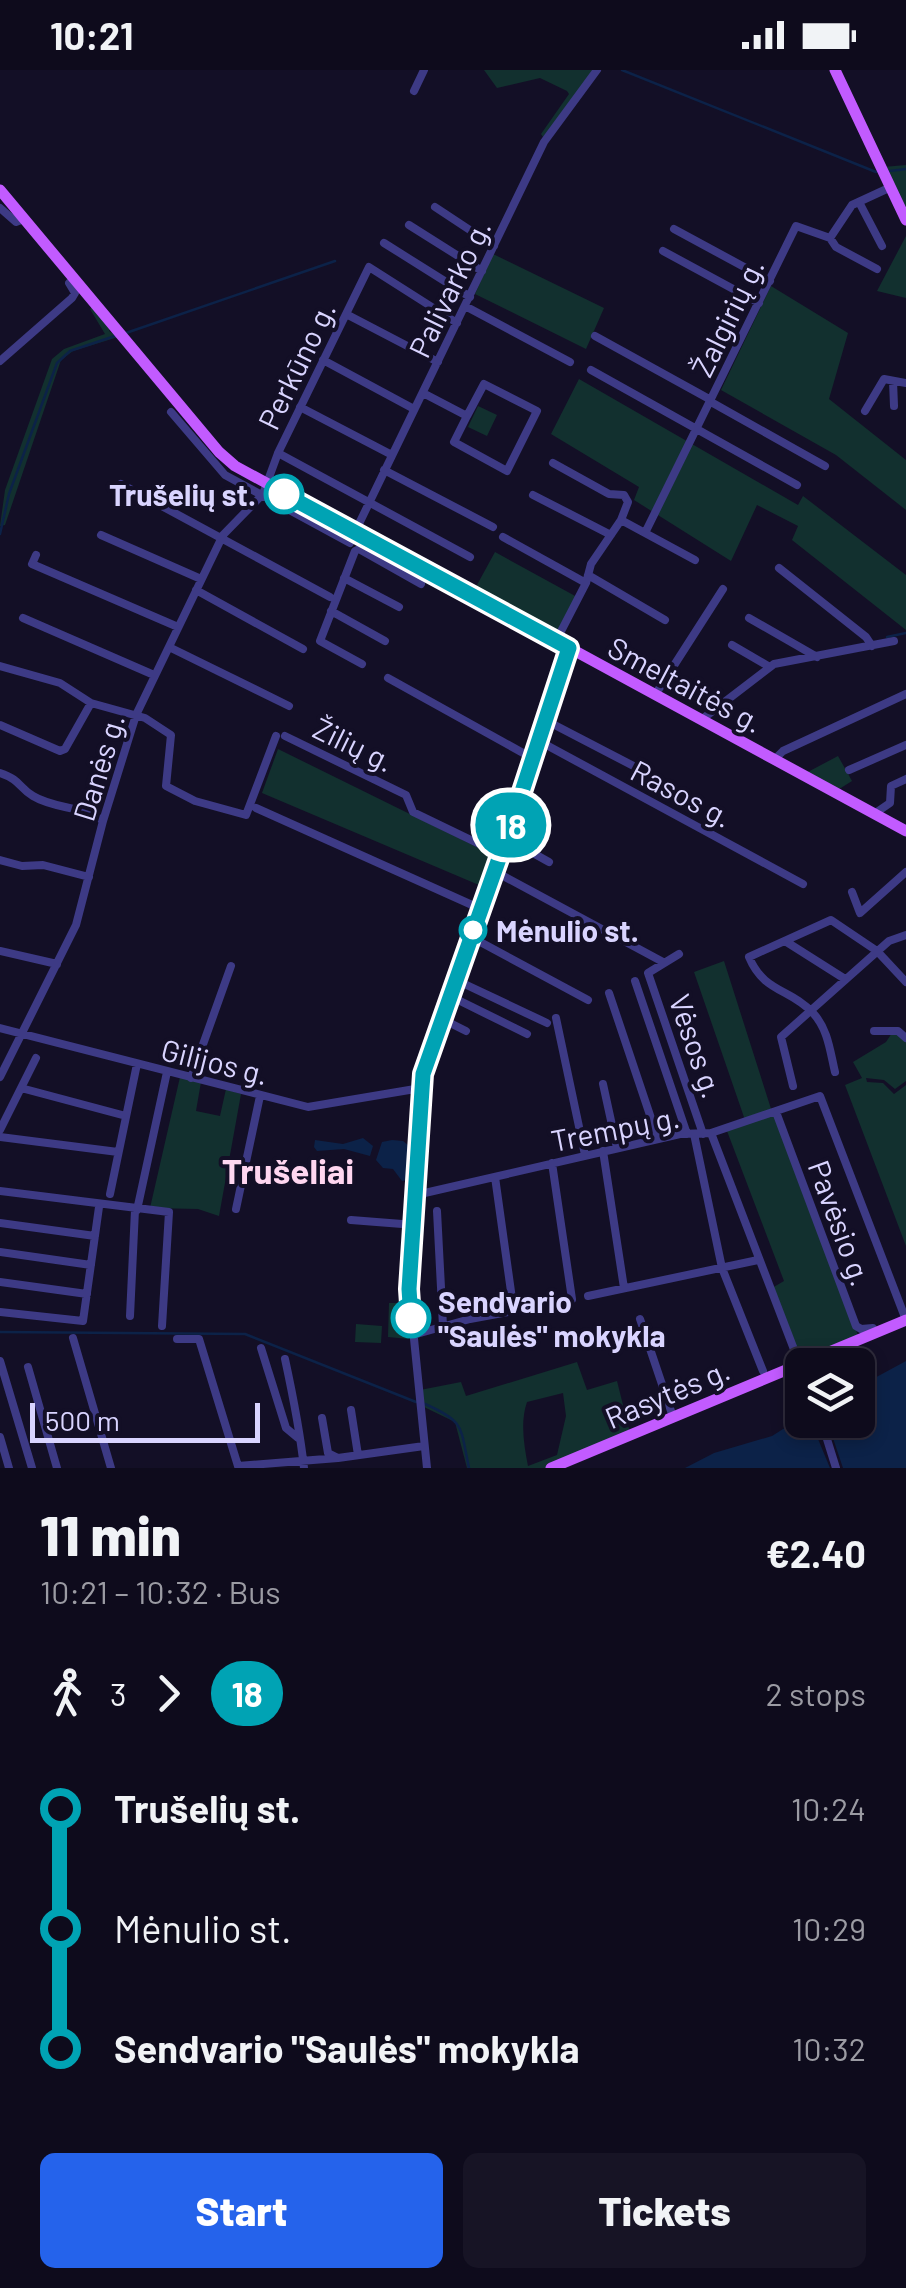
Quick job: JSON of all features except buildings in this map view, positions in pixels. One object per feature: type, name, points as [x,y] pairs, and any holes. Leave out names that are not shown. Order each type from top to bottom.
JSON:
[{"type":"main road","points":[[835,70],[906,220]]},
{"type":"main road","name":"Smeltaitės g.","points":[[0,190],[219,452],[265,489],[353,542],[556,641],[906,831]]},
{"type":"main road","name":"Rasytės g.","points":[[841,1348],[906,1320]]},
{"type":"main road","name":"Rasytės g.","points":[[551,1468],[575,1464],[673,1417],[785,1372]]},
{"type":"street","points":[[414,91],[424,70]]},
{"type":"street","name":"Palivarko g.","points":[[362,664],[320,640],[368,502],[544,142],[597,70]]},
{"type":"street","points":[[877,269],[836,247],[830,238],[852,205],[890,187]]},
{"type":"street","points":[[859,202],[882,246]]},
{"type":"street","points":[[434,207],[494,246]]},
{"type":"street","points":[[0,208],[16,222],[24,219]]},
{"type":"street","points":[[409,225],[482,271]]},
{"type":"street","name":"Žalgirių g.","points":[[645,533],[796,226],[830,238]]},
{"type":"street","points":[[674,229],[770,281]]},
{"type":"street","points":[[384,243],[467,302],[570,362]]},
{"type":"street","points":[[663,251],[758,303]]},
{"type":"street","name":"Perkūno g.","points":[[265,489],[278,453],[370,267],[457,323]]},
{"type":"street","points":[[0,361],[72,298],[69,283],[74,278]]},
{"type":"street","points":[[346,314],[438,362]]},
{"type":"street","points":[[595,336],[825,466]]},
{"type":"street","points":[[323,360],[414,409]]},
{"type":"street","points":[[591,370],[797,484]]},
{"type":"street","points":[[865,411],[884,379],[906,383]]},
{"type":"street","points":[[893,381],[894,406]]},
{"type":"street","points":[[484,384],[538,411],[507,471],[454,442],[468,416],[484,384]]},
{"type":"street","points":[[422,392],[468,416]]},
{"type":"street","points":[[300,407],[392,455]]},
{"type":"street","points":[[171,412],[222,472],[265,489]]},
{"type":"street","points":[[278,453],[470,557]]},
{"type":"street","points":[[554,463],[609,494],[624,496],[628,502],[621,520],[591,564],[556,641]]},
{"type":"street","points":[[384,470],[493,527]]},
{"type":"street","points":[[121,484],[330,597]]},
{"type":"street","name":"Danės g.","points":[[0,1077],[76,925],[103,821],[136,715],[154,674],[221,538],[265,489]]},
{"type":"street","points":[[533,495],[610,535]]},
{"type":"street","points":[[621,520],[694,560]]},
{"type":"street","points":[[100,535],[201,579]]},
{"type":"street","points":[[503,537],[666,620]]},
{"type":"street","points":[[36,555],[32,564],[178,627]]},
{"type":"street","points":[[398,563],[421,584]]},
{"type":"street","points":[[779,568],[872,646]]},
{"type":"street","points":[[344,578],[399,607]]},
{"type":"street","points":[[655,695],[724,589]]},
{"type":"street","points":[[196,590],[303,649]]},
{"type":"street","points":[[331,612],[385,640]]},
{"type":"street","points":[[23,618],[154,674]]},
{"type":"street","points":[[749,618],[817,657]]},
{"type":"street","points":[[701,720],[768,666],[894,641]]},
{"type":"street","points":[[732,645],[768,666]]},
{"type":"street","points":[[168,647],[289,706]]},
{"type":"street","points":[[427,1468],[409,1289],[421,1088],[569,648]]},
{"type":"street","points":[[0,666],[60,684],[90,703],[136,715]]},
{"type":"street","points":[[388,678],[532,758]]},
{"type":"street","points":[[774,760],[783,751],[906,694]]},
{"type":"street","points":[[0,725],[65,750],[90,703]]},
{"type":"street","name":"Žilių g.","points":[[136,715],[172,735],[166,786],[195,801],[246,815],[281,736],[406,796],[414,812],[500,854]]},
{"type":"street","points":[[545,720],[646,773]]},
{"type":"street","name":"Rasos g.","points":[[538,741],[803,884]]},
{"type":"street","points":[[849,770],[906,745]]},
{"type":"street","points":[[0,773],[16,778],[36,798],[84,811],[103,821]]},
{"type":"street","points":[[874,814],[890,803],[890,787],[906,779]]},
{"type":"street","points":[[256,808],[481,909]]},
{"type":"street","points":[[506,838],[548,862]]},
{"type":"street","points":[[0,860],[22,866],[43,865],[90,877]]},
{"type":"street","points":[[494,871],[663,962],[679,954]]},
{"type":"street","points":[[852,892],[860,914],[906,872]]},
{"type":"street","points":[[836,1072],[826,1033],[811,1010],[758,976],[750,956],[830,920],[877,951],[906,982]]},
{"type":"street","points":[[793,1086],[781,1037],[889,941],[906,935]]},
{"type":"street","points":[[471,937],[588,1000]]},
{"type":"street","points":[[785,941],[846,979]]},
{"type":"street","points":[[0,950],[57,964]]},
{"type":"street","name":"Vėsos g.","points":[[663,962],[648,973],[699,1134]]},
{"type":"street","points":[[192,1078],[231,966]]},
{"type":"street","points":[[456,980],[546,1023]]},
{"type":"street","points":[[635,981],[794,1348]]},
{"type":"street","points":[[609,994],[658,1139]]},
{"type":"street","points":[[450,996],[526,1034]]},
{"type":"street","points":[[556,1018],[585,1155]]},
{"type":"street","points":[[442,1019],[466,1031]]},
{"type":"street","name":"Gilijos g.","points":[[0,1028],[308,1107],[421,1088]]},
{"type":"street","points":[[874,1031],[898,1031],[906,1038]]},
{"type":"street","points":[[36,1058],[0,1134],[118,1152]]},
{"type":"street","points":[[110,1194],[137,1064]]},
{"type":"street","points":[[130,1316],[136,1210],[167,1072]]},
{"type":"street","points":[[604,1084],[617,1148]]},
{"type":"street","points":[[21,1088],[126,1116]]},
{"type":"street","points":[[236,1209],[260,1096]]},
{"type":"street","name":"Trempų g.","points":[[416,1195],[658,1139],[699,1134],[820,1096],[906,1320]]},
{"type":"street","name":"Pavėsio g.","points":[[776,1112],[856,1326],[872,1328],[876,1333]]},
{"type":"street","points":[[699,1134],[722,1268],[762,1371]]},
{"type":"street","points":[[603,1151],[624,1288]]},
{"type":"street","points":[[552,1163],[572,1299]]},
{"type":"street","points":[[495,1177],[514,1313]]},
{"type":"street","points":[[0,1192],[169,1212],[162,1326]]},
{"type":"street","points":[[0,1192],[113,1209]]},
{"type":"street","points":[[0,1312],[81,1323],[99,1207]]},
{"type":"street","points":[[437,1211],[442,1326]]},
{"type":"street","points":[[351,1220],[415,1225]]},
{"type":"street","points":[[0,1223],[95,1236]]},
{"type":"street","points":[[0,1252],[91,1265]]},
{"type":"street","points":[[588,1296],[758,1260]]},
{"type":"street","points":[[0,1282],[87,1294]]},
{"type":"street","points":[[413,1334],[553,1304]]},
{"type":"street","points":[[640,1319],[673,1417]]},
{"type":"street","points":[[73,1338],[112,1468]]},
{"type":"street","points":[[177,1339],[198,1338],[238,1466],[304,1464],[424,1446]]},
{"type":"street","points":[[261,1348],[286,1428],[298,1438]]},
{"type":"street","points":[[285,1358],[300,1424],[298,1438],[304,1464]]},
{"type":"street","points":[[0,1360],[32,1468]]},
{"type":"street","points":[[28,1367],[57,1468]]},
{"type":"street","points":[[351,1410],[358,1455]]},
{"type":"street","points":[[322,1418],[328,1453],[338,1458]]},
{"type":"street","points":[[0,1437],[9,1468]]},
{"type":"street","points":[[827,1438],[836,1468]]},
{"type":"green space","points":[[484,70],[594,70],[543,137],[541,134],[569,94],[567,91],[540,78],[497,88]]},
{"type":"green space","points":[[906,165],[906,216],[883,167]]},
{"type":"green space","points":[[906,236],[906,298],[877,291]]},
{"type":"green space","points":[[493,254],[604,308],[586,349],[475,294]]},
{"type":"green space","points":[[771,286],[848,333],[829,399],[906,460],[906,510],[836,455],[721,390]]},
{"type":"green space","points":[[93,306],[111,327],[109,331],[118,337],[73,351],[61,360],[5,525],[0,526],[5,490],[52,359],[64,349],[105,334],[90,309]]},
{"type":"green space","points":[[579,379],[798,505],[803,496],[906,575],[906,630],[792,540],[798,526],[757,505],[731,561],[634,500],[639,487],[551,434]]},
{"type":"green space","points":[[478,406],[497,415],[487,436],[468,427]]},
{"type":"green space","points":[[495,552],[577,597],[556,639],[472,594]]},
{"type":"green space","points":[[278,749],[497,857],[486,888],[262,793]]},
{"type":"green space","points":[[838,756],[852,781],[836,791],[804,774]]},
{"type":"green space","points":[[724,961],[772,1112],[745,1120],[694,972]]},
{"type":"green space","points":[[892,1033],[906,1041],[906,1081],[895,1089],[884,1080],[866,1078],[867,1082],[883,1083],[894,1094],[906,1085],[906,1246],[845,1085],[862,1078],[853,1062],[886,1042]]},
{"type":"green space","points":[[180,1077],[201,1082],[196,1111],[220,1116],[226,1089],[241,1094],[219,1216],[198,1209],[150,1208]]},
{"type":"green space","points":[[774,1114],[859,1338],[834,1348],[796,1348],[772,1288],[784,1281],[727,1131]]},
{"type":"green space","points":[[389,1303],[405,1303],[409,1339],[388,1337]]},
{"type":"green space","points":[[356,1324],[382,1326],[381,1343],[355,1342]]},
{"type":"green space","points":[[577,1362],[587,1390],[617,1381],[630,1433],[546,1468],[467,1468],[455,1422],[422,1406],[420,1390],[461,1382],[466,1396]],"holes":[[[563,1393],[566,1416],[557,1455],[528,1466],[523,1426],[527,1402]]]},
{"type":"water","points":[[363,1138],[373,1146],[370,1156],[344,1149],[317,1151],[314,1147],[315,1140],[343,1144]]},
{"type":"water","points":[[403,1141],[414,1150],[413,1179],[402,1181],[393,1169],[383,1168],[376,1160],[382,1142]]},
{"type":"water","points":[[906,1361],[906,1468],[843,1468],[833,1438],[875,1438],[875,1378]]},
{"type":"water","points":[[785,1428],[785,1438],[818,1438],[830,1468],[685,1468],[714,1453],[772,1436]]},
{"type":"waterway","points":[[622,70],[876,172]]},
{"type":"waterway","points":[[890,171],[906,169]]},
{"type":"waterway","points":[[126,333],[335,261]]},
{"type":"waterway","points":[[0,534],[9,494],[57,363],[70,351],[115,336]]},
{"type":"waterway","points":[[887,637],[906,633]]},
{"type":"waterway","points":[[0,1332],[245,1334],[416,1402]]},
{"type":"waterway","points":[[425,1404],[455,1421],[469,1468]]},
{"type":"bus line","name":"18","points":[[284,494],[569,648],[423,1074],[409,1289],[411,1318]]},
{"type":"place","name":"Trušelių st.","points":[[284,494]]},
{"type":"place","name":"Mėnulio st.","points":[[473,930]]},
{"type":"place","name":"Sendvario \"Saulės\" mokykla","points":[[411,1318]]},
{"type":"district","name":"Trušeliai","points":[[288,1170]]}]
